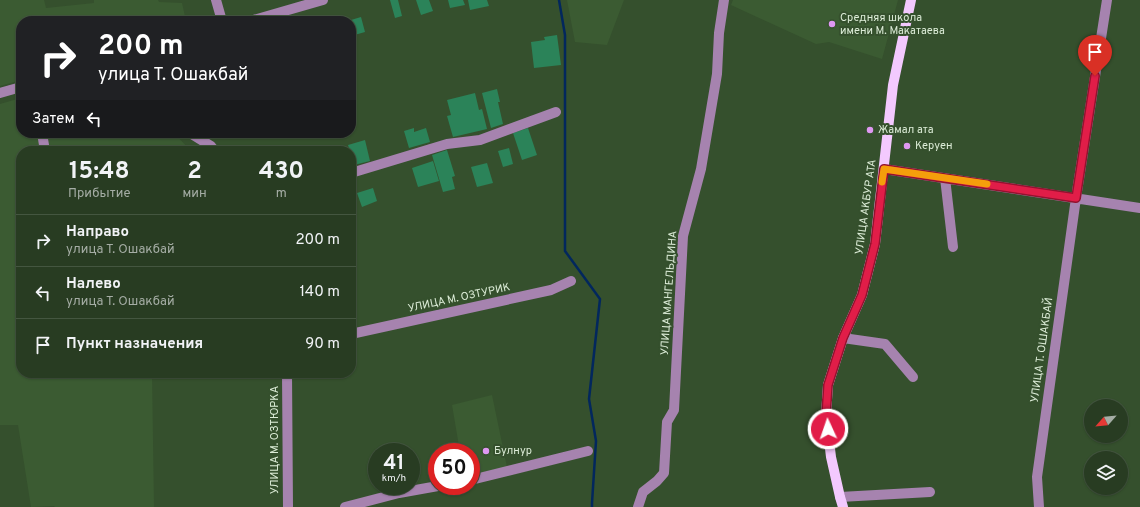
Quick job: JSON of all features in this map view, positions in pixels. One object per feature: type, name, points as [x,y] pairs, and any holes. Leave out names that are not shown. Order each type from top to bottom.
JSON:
[{"type":"main road","name":"УЛИЦА АКБУР АТА","points":[[842,502],[830,457],[826,415],[828,385],[843,338],[862,295],[875,244],[893,85],[911,0]]},
{"type":"street","points":[[216,0],[221,16]]},
{"type":"street","points":[[267,16],[323,0]]},
{"type":"street","name":"УЛИЦА МАНГЕЛЬДИНА","points":[[638,507],[643,492],[657,481],[664,473],[667,422],[674,410],[683,236],[702,169],[717,74],[719,34],[724,0]]},
{"type":"street","name":"УЛИЦА Т. ОШАКБАЙ","points":[[1039,507],[1037,477],[1076,198],[1107,0]]},
{"type":"street","points":[[0,93],[16,88]]},
{"type":"street","points":[[356,171],[447,144],[480,140],[556,112]]},
{"type":"street","points":[[198,138],[211,146]]},
{"type":"street","points":[[884,169],[1140,208]]},
{"type":"street","points":[[945,178],[953,247]]},
{"type":"street","name":"УЛИЦА М. ОЗТУРИК","points":[[356,333],[551,290],[571,282]]},
{"type":"street","points":[[843,338],[886,344],[913,377]]},
{"type":"street","name":"УЛИЦА М. ОЗТЮРКА","points":[[287,378],[288,507]]},
{"type":"street","points":[[480,478],[588,451]]},
{"type":"street","points":[[345,507],[428,488]]},
{"type":"street","points":[[842,502],[930,492]]},
{"type":"shaded area","points":[[0,0],[44,0],[46,8],[94,3],[94,0],[158,0],[159,2],[182,3],[185,16],[16,16],[16,81],[0,86]]},
{"type":"shaded area","points":[[567,0],[624,0],[607,45],[575,42]]},
{"type":"shaded area","name":"Средняя школа имени М. Макатаева","points":[[733,0],[898,0],[882,59],[829,42],[816,44],[731,5]]},
{"type":"shaded area","points":[[16,99],[16,138],[179,138],[186,146],[16,146],[16,378],[152,378],[154,507],[31,507],[18,425],[0,425],[0,104]]},
{"type":"shaded area","points":[[492,395],[507,467],[480,473],[480,443],[458,443],[452,405]]},
{"type":"building","points":[[390,0],[398,0],[402,16],[395,18]]},
{"type":"building","points":[[416,0],[429,0],[433,11],[421,15]]},
{"type":"building","points":[[448,0],[463,0],[465,5],[450,8]]},
{"type":"building","points":[[468,0],[487,0],[489,6],[470,10]]},
{"type":"building","points":[[361,17],[365,32],[356,35],[356,18]]},
{"type":"building","points":[[557,35],[561,65],[534,68],[531,42],[545,40],[544,37]]},
{"type":"building","points":[[497,89],[500,102],[498,102],[503,124],[491,128],[482,93]]},
{"type":"building","points":[[475,93],[479,110],[482,109],[487,129],[453,137],[447,116],[451,115],[447,100]]},
{"type":"building","points":[[414,128],[414,132],[426,128],[430,142],[409,148],[404,131]]},
{"type":"building","points":[[528,128],[537,155],[522,160],[513,133]]},
{"type":"building","points":[[365,140],[370,161],[356,164],[356,146],[348,145]]},
{"type":"building","points":[[509,148],[513,164],[503,167],[498,151]]},
{"type":"building","points":[[447,150],[455,176],[452,177],[455,189],[443,192],[432,155]]},
{"type":"building","points":[[433,161],[439,181],[418,187],[412,168]]},
{"type":"building","points":[[487,163],[493,183],[477,187],[471,167]]},
{"type":"building","points":[[373,188],[377,201],[362,207],[357,193]]},
{"type":"waterway","points":[[559,0],[565,35],[565,251],[600,299],[589,399],[596,441],[592,507]]},
{"type":"slow traffic","points":[[882,182],[884,169],[987,184]]},
{"type":"place","name":"Средняя школа имени М. Макатаева","points":[[832,24]]},
{"type":"place","name":"Жамал ата","points":[[870,130]]},
{"type":"place","name":"Керуен","points":[[907,146]]},
{"type":"place","name":"Булнур","points":[[486,451]]},
{"type":"route","points":[[828,429],[826,415],[828,385],[843,338],[862,295],[875,244],[884,169],[1076,198],[1095,76]]}]
